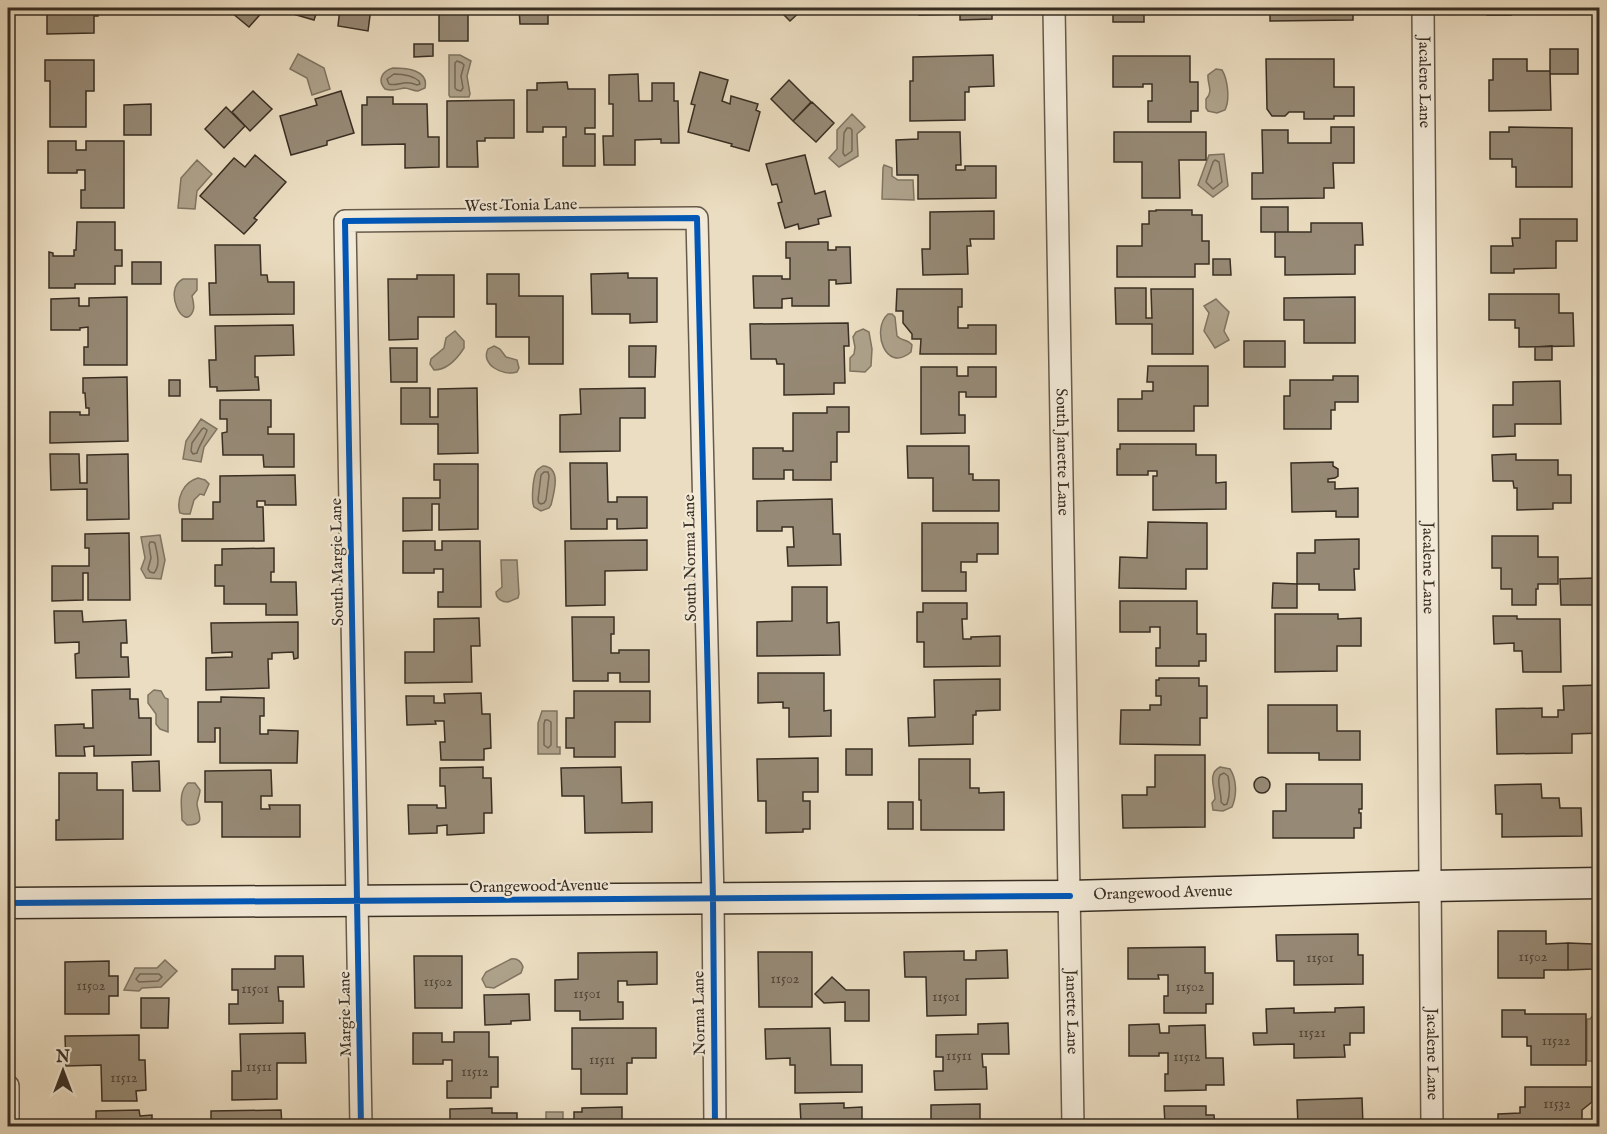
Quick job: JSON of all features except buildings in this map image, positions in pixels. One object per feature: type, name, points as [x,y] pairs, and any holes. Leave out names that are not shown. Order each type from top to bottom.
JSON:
[{"type":"main road","name":"Orangewood Avenue","points":[[8,903],[1070,897],[1599,883]]},
{"type":"street","name":"South Janette Lane","points":[[1054,8],[1070,897]]},
{"type":"street","name":"Jacalene Lane","points":[[1423,8],[1432,1126]]},
{"type":"street","name":"West Tonia Lane","points":[[345,221],[697,218]]},
{"type":"street","name":"South Norma Lane","points":[[697,218],[713,899]]},
{"type":"street","name":"South Margie Lane","points":[[345,221],[357,902]]},
{"type":"street","name":"Janette Lane","points":[[1070,897],[1073,1126]]},
{"type":"street","name":"Norma Lane","points":[[713,899],[716,1126]]},
{"type":"street","name":"Margie Lane","points":[[357,902],[361,1126]]},
{"type":"street","points":[[8,1086],[8,1126]]},
{"type":"water","points":[[298,54],[324,68],[330,89],[312,95],[307,78],[290,69]]},
{"type":"water","points":[[449,55],[460,55],[471,61],[467,76],[469,97],[450,97],[449,95]]},
{"type":"water","points":[[393,68],[416,71],[424,77],[425,88],[418,91],[404,88],[385,89],[381,82],[382,76]]},
{"type":"water","points":[[1216,69],[1222,70],[1224,74],[1228,96],[1225,110],[1217,113],[1208,111],[1206,108],[1206,99],[1210,90],[1208,75]]},
{"type":"water","points":[[852,114],[865,127],[857,134],[858,156],[839,167],[829,158],[837,149],[837,130]]},
{"type":"water","points":[[1224,154],[1228,186],[1213,197],[1198,185],[1209,155]]},
{"type":"water","points":[[197,160],[212,174],[197,191],[195,209],[178,208],[181,178]]},
{"type":"water","points":[[884,165],[892,168],[892,176],[898,180],[913,180],[914,200],[882,199]]},
{"type":"water","points":[[183,279],[197,279],[197,290],[192,296],[194,309],[189,316],[185,317],[177,307],[174,291]]},
{"type":"water","points":[[1216,299],[1229,312],[1224,331],[1229,340],[1215,348],[1204,331],[1209,313],[1204,306]]},
{"type":"water","points":[[888,314],[895,317],[897,336],[912,345],[911,352],[902,357],[888,354],[883,347],[881,329]]},
{"type":"water","points":[[863,329],[869,332],[872,349],[871,366],[865,372],[850,371],[850,358],[854,354],[855,347],[853,337],[856,332]]},
{"type":"water","points":[[455,331],[464,341],[464,348],[451,363],[439,370],[434,370],[430,364],[431,359],[444,348],[446,338]]},
{"type":"water","points":[[494,346],[500,349],[506,357],[517,360],[519,368],[517,372],[505,373],[490,364],[486,354],[488,349]]},
{"type":"water","points":[[201,419],[217,429],[204,447],[201,462],[183,459],[186,441]]},
{"type":"water","points":[[543,466],[553,471],[555,481],[551,505],[541,511],[534,507],[533,490],[536,472]]},
{"type":"water","points":[[198,478],[209,484],[204,495],[200,494],[194,500],[190,514],[180,513],[179,502],[182,492],[188,483]]},
{"type":"water","points":[[160,535],[165,560],[161,579],[146,578],[141,569],[145,558],[141,537]]},
{"type":"water","points":[[501,560],[517,560],[519,594],[518,598],[508,602],[500,600],[496,594],[502,587]]},
{"type":"water","points":[[154,690],[161,691],[168,699],[168,732],[160,729],[156,724],[156,714],[148,703],[148,695]]},
{"type":"water","points":[[542,711],[557,711],[557,747],[560,747],[560,754],[538,754],[538,723]]},
{"type":"water","points":[[1220,767],[1230,769],[1236,788],[1232,807],[1223,811],[1213,810],[1212,803],[1215,799],[1213,777]]},
{"type":"water","points":[[188,783],[195,783],[200,790],[197,804],[200,819],[193,825],[187,825],[182,820],[181,800]]},
{"type":"water","points":[[511,959],[521,963],[523,967],[521,973],[494,988],[486,987],[482,979],[486,972]]},
{"type":"water","points":[[165,960],[177,971],[161,987],[142,988],[139,991],[124,990],[135,968],[157,968]]},
{"type":"water","points":[[1599,1013],[1600,1065],[1587,1061],[1587,1019]]},
{"type":"water","points":[[1599,1103],[1599,1126],[1590,1126],[1592,1107]]},
{"type":"water","points":[[546,1112],[563,1112],[564,1126],[546,1126]]},
{"type":"cycle path","points":[[361,1126],[345,221],[697,218],[713,899],[715,1126]]},
{"type":"cycle path","points":[[8,903],[1070,896]]}]
